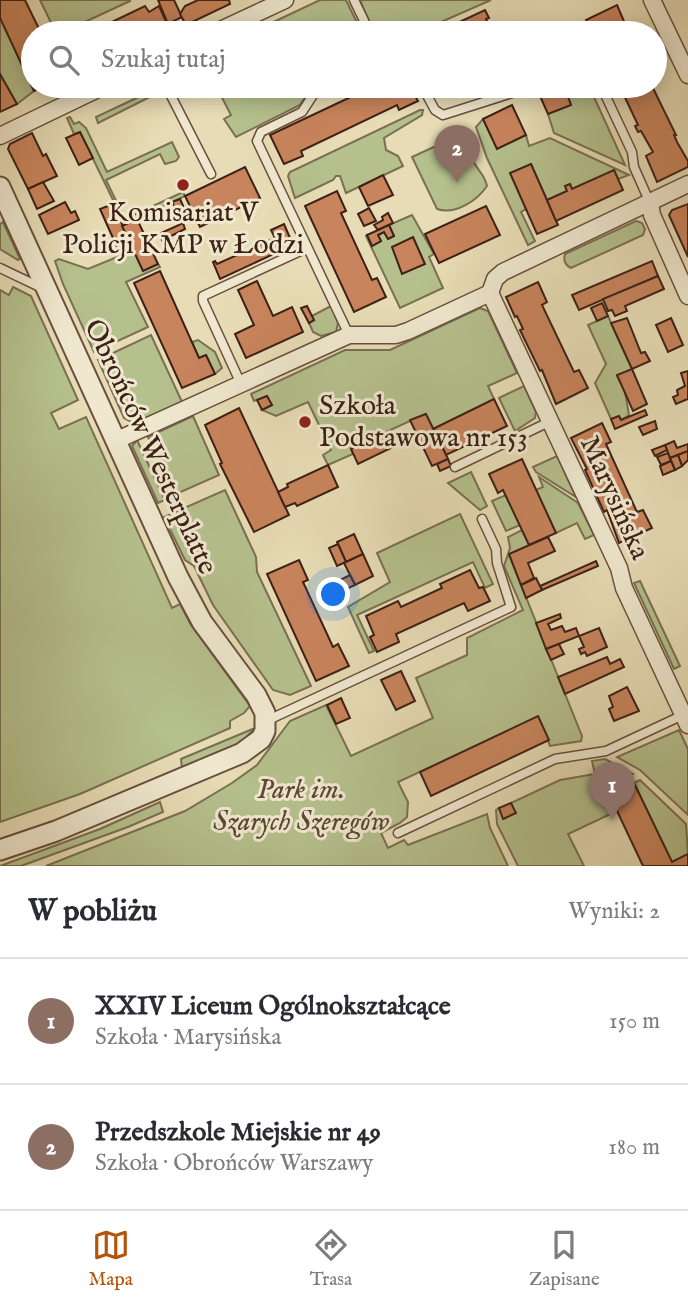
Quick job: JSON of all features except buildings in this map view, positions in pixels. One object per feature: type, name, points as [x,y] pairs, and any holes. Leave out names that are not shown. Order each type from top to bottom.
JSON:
[{"type":"street","points":[[240,21],[285,0]]},
{"type":"street","points":[[652,0],[662,21]]},
{"type":"street","points":[[667,31],[688,75]]},
{"type":"street","points":[[0,136],[79,98]]},
{"type":"street","points":[[116,441],[349,335],[399,334],[490,293],[491,285],[503,272],[688,184]]},
{"type":"street","name":"Obrońców Westerplatte","points":[[0,187],[191,603],[261,704],[266,721]]},
{"type":"street","points":[[650,203],[652,215],[688,296]]},
{"type":"street","name":"Marysińska","points":[[490,293],[686,720]]},
{"type":"street","points":[[0,850],[56,831],[242,754],[261,739],[266,721]]},
{"type":"lane","points":[[354,0],[364,21]]},
{"type":"lane","points":[[172,98],[211,174]]},
{"type":"lane","points":[[311,98],[302,112],[261,131],[257,135],[257,141],[349,335]]},
{"type":"lane","points":[[428,98],[435,110],[443,115],[496,98]]},
{"type":"lane","points":[[607,98],[632,152],[634,167],[650,203]]},
{"type":"lane","points":[[241,384],[203,296],[307,248]]},
{"type":"lane","points":[[0,268],[47,290]]},
{"type":"lane","points":[[454,467],[551,421]]},
{"type":"lane","points":[[266,721],[511,607],[497,563],[496,550],[482,519]]},
{"type":"lane","points":[[398,833],[555,759],[606,751],[686,720]]},
{"type":"green space","points":[[40,0],[130,0],[87,21],[50,21]]},
{"type":"green space","points":[[320,0],[346,0],[356,21],[275,21]]},
{"type":"green space","points":[[360,0],[491,0],[443,21],[369,21]]},
{"type":"green space","points":[[0,18],[21,63],[21,98],[25,98],[17,104],[0,74]]},
{"type":"green space","points":[[136,98],[148,98],[98,123],[96,117]]},
{"type":"green space","points":[[222,98],[304,98],[300,105],[236,137],[224,119],[231,115]]},
{"type":"green space","points":[[568,98],[594,98],[625,165],[554,133],[548,114],[571,105]]},
{"type":"green space","points":[[423,110],[422,115],[384,138],[386,150],[398,156],[403,166],[346,193],[340,176],[336,176],[333,180],[295,198],[288,176],[290,172]]},
{"type":"green space","points":[[70,117],[74,124],[79,122],[86,128],[107,172],[172,142],[179,157],[176,161],[165,164],[160,154],[106,180],[125,219],[183,192],[185,196],[122,226],[114,202],[80,132],[74,134],[67,118]]},
{"type":"green space","points":[[483,119],[497,149],[526,135],[529,146],[550,138],[629,175],[618,179],[614,170],[572,189],[570,184],[565,186],[567,191],[547,200],[531,164],[511,173],[526,209],[521,212],[535,241],[528,245],[487,158],[476,127]]},
{"type":"green space","points":[[462,134],[468,141],[472,159],[487,186],[465,205],[451,210],[437,209],[412,157]]},
{"type":"green space","points":[[412,215],[434,254],[429,257],[443,288],[400,308],[366,236],[373,245],[381,241],[378,235],[384,232],[388,239],[394,236],[389,225]]},
{"type":"green space","points":[[636,221],[642,223],[645,229],[643,235],[571,268],[566,264],[565,254]]},
{"type":"green space","points":[[3,222],[20,259],[18,260],[0,249],[0,224]]},
{"type":"green space","points":[[134,250],[143,271],[158,264],[160,267],[126,282],[148,327],[94,352],[55,261],[59,259],[88,269]]},
{"type":"green space","name":"Park im. Szarych Szeregów","points":[[13,287],[31,296],[78,400],[51,413],[59,429],[86,417],[172,608],[180,604],[191,625],[250,706],[230,721],[230,728],[80,794],[0,822],[0,290],[9,295]]},
{"type":"green space","points":[[331,306],[338,323],[336,332],[321,336],[313,332],[309,323],[314,320],[312,316]]},
{"type":"green space","points":[[480,308],[488,311],[517,373],[488,386],[494,399],[433,429],[425,414],[351,448],[353,454],[328,465],[323,455],[331,450],[308,402],[276,416],[262,410],[272,405],[267,396],[254,401],[251,394],[345,350],[390,350]]},
{"type":"green space","points":[[608,316],[632,369],[617,376],[625,392],[629,415],[621,420],[619,416],[611,419],[595,383],[606,364],[588,325]]},
{"type":"green space","points":[[151,335],[183,404],[137,425],[124,418],[98,360]]},
{"type":"green space","points":[[198,340],[215,352],[222,368],[215,374],[206,355],[199,358],[192,342]]},
{"type":"green space","points":[[524,386],[536,412],[535,418],[515,431],[499,398]]},
{"type":"green space","points":[[193,416],[219,475],[174,495],[148,437]]},
{"type":"green space","points":[[137,440],[165,500],[158,503],[132,446]]},
{"type":"green space","points":[[557,456],[576,497],[536,472],[533,467]]},
{"type":"green space","points":[[471,472],[487,506],[480,510],[448,483]]},
{"type":"green space","points":[[539,477],[578,503],[594,535],[585,539],[577,523],[556,533],[536,490],[543,487]]},
{"type":"green space","points":[[225,490],[256,557],[257,572],[311,686],[290,695],[273,690],[213,605],[194,566],[185,560],[164,517]]},
{"type":"green space","points":[[506,495],[520,525],[506,531],[492,501]]},
{"type":"green space","points":[[460,514],[493,584],[485,588],[473,562],[357,615],[374,651],[369,653],[348,607],[390,582],[377,553]]},
{"type":"green space","points":[[522,530],[529,545],[509,555],[582,736],[581,741],[550,746],[538,717],[398,782],[408,802],[407,817],[381,833],[388,848],[404,840],[408,845],[487,814],[490,828],[508,866],[46,866],[185,811],[257,765],[290,721],[326,705],[351,756],[433,718],[416,678],[467,655],[467,638],[523,610],[504,566],[510,548],[508,537]]},
{"type":"green space","points":[[640,581],[680,666],[674,669],[634,583]]},
{"type":"green space","points":[[255,728],[242,742],[182,768],[181,759]]},
{"type":"green space","points":[[679,730],[688,749],[688,815],[640,770],[617,757]]},
{"type":"green space","points":[[605,759],[633,774],[606,787],[617,811],[568,834],[584,866],[518,866],[497,824],[496,810],[499,808],[504,819],[515,813],[511,803],[560,780],[595,774],[592,761]]},
{"type":"green space","points":[[640,780],[686,824],[688,854],[672,862],[634,783]]},
{"type":"green space","points":[[160,802],[163,812],[128,827],[21,866],[0,866],[100,829]]},
{"type":"place","name":"Przedszkole Miejskie nr 49","points":[[457,183]]},
{"type":"place","name":"Komisariat V Policji KMP w Łodzi","points":[[183,185]]},
{"type":"place","name":"Szkoła Podstawowa nr 153","points":[[305,422]]},
{"type":"place","name":"XXIV Liceum Ogólnokształcące","points":[[612,820]]}]
